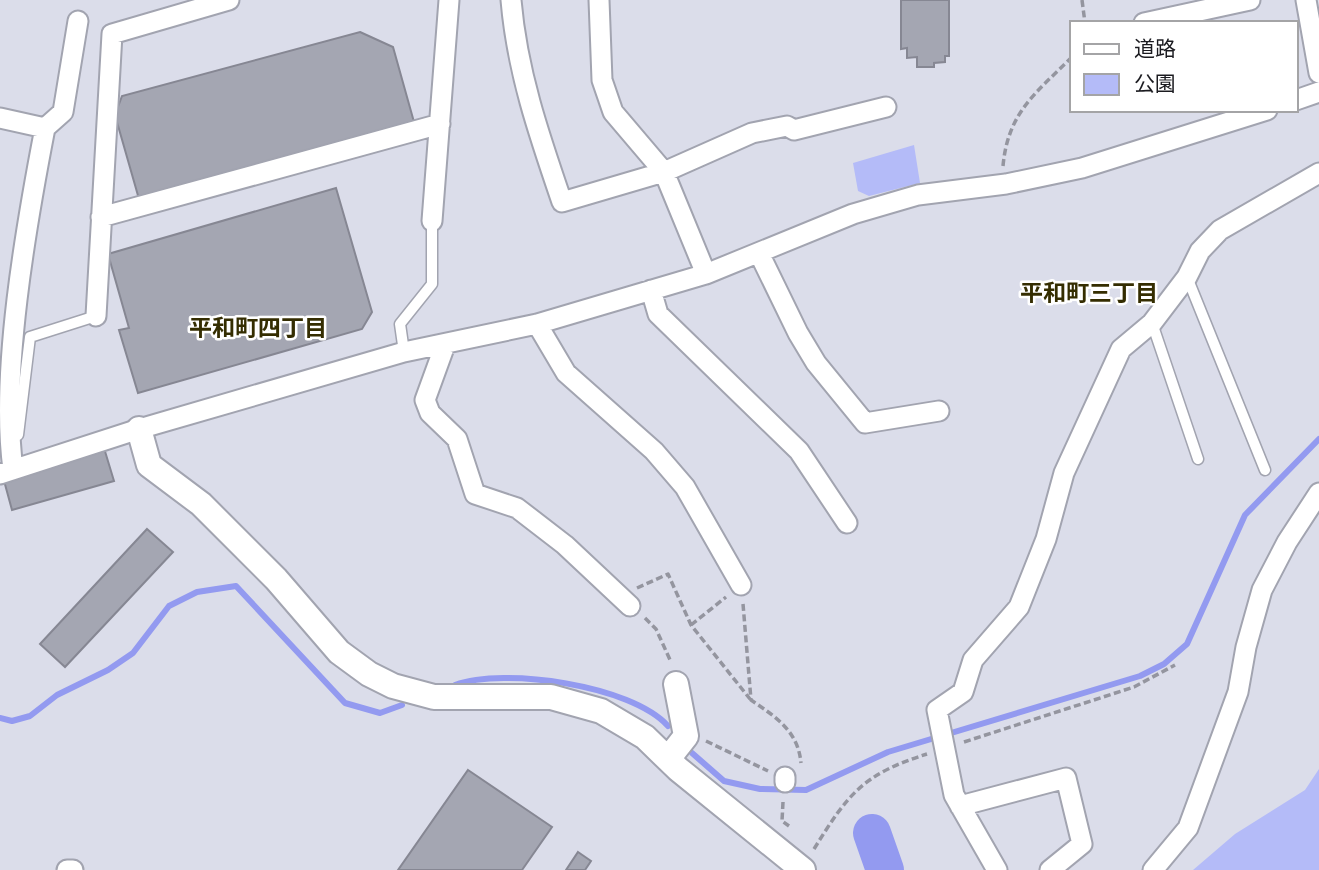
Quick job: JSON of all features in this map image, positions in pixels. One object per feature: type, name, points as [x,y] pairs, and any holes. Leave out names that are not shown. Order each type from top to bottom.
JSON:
[{"type":"street","points":[[96,316],[112,34],[229,0]]},
{"type":"street","points":[[432,221],[449,0]]},
{"type":"street","points":[[511,0],[514,31],[530,106],[562,202],[664,172],[752,133],[787,126],[793,130],[814,127],[886,107]]},
{"type":"street","points":[[599,0],[602,80],[613,112],[664,172],[706,274]]},
{"type":"street","points":[[1153,21],[1250,0]]},
{"type":"street","points":[[1306,0],[1319,73]]},
{"type":"street","points":[[78,21],[63,112],[45,128],[2,352],[7,449],[12,470],[139,429],[404,352],[537,324],[706,274],[853,215],[918,195],[1006,184],[1082,168],[1261,112]]},
{"type":"street","points":[[1298,99],[1319,92]]},
{"type":"street","points":[[0,118],[45,128]]},
{"type":"street","points":[[101,217],[440,124]]},
{"type":"street","points":[[997,870],[954,795],[937,710],[963,692],[973,660],[1019,607],[1046,539],[1064,473],[1121,349],[1152,323],[1187,277],[1200,251],[1220,230],[1319,173]]},
{"type":"street","points":[[759,253],[810,353],[865,423],[939,411]]},
{"type":"street","points":[[651,290],[658,314],[799,451],[847,523]]},
{"type":"street","points":[[537,324],[566,373],[654,451],[685,487],[741,584]]},
{"type":"street","points":[[445,345],[425,400],[430,413],[457,439],[475,495],[517,508],[565,545],[624,601]]},
{"type":"street","points":[[139,429],[149,465],[201,505],[276,579],[339,652],[369,674],[393,686],[434,697],[475,699],[532,696],[569,699],[601,711],[645,737],[801,868]]},
{"type":"street","points":[[1153,870],[1188,828],[1238,692],[1246,647],[1262,590],[1287,542],[1319,493]]},
{"type":"street","points":[[668,759],[687,736],[676,684]]},
{"type":"street","points":[[960,807],[1066,778],[1082,845],[1050,870]]},
{"type":"street","points":[[67,870],[73,870]]},
{"type":"lane","points":[[404,352],[400,324],[432,284],[432,221]]},
{"type":"lane","points":[[1187,277],[1265,470]]},
{"type":"lane","points":[[12,470],[30,337],[96,316]]},
{"type":"lane","points":[[1152,323],[1198,458]]},
{"type":"path","points":[[1082,0],[1085,21]]},
{"type":"path","points":[[1004,175],[1006,140],[1015,118],[1070,59]]},
{"type":"path","points":[[676,684],[660,637],[624,601],[668,574],[691,625],[751,700],[786,724],[799,751],[801,771],[785,779],[721,746],[687,736]]},
{"type":"path","points":[[691,625],[741,584]]},
{"type":"path","points":[[741,584],[751,700]]},
{"type":"path","points":[[801,868],[844,800],[888,766],[945,745],[1134,687],[1175,665]]},
{"type":"green space","points":[[914,145],[920,183],[869,196],[858,191],[853,163]]},
{"type":"green space","points":[[1319,769],[1319,870],[1193,870],[1235,834],[1305,790]]},
{"type":"building","points":[[901,0],[949,0],[949,56],[945,56],[945,62],[934,63],[934,67],[917,67],[917,57],[907,58],[907,48],[901,49]]},
{"type":"building","points":[[360,32],[393,47],[414,122],[139,199],[115,115],[122,96]]},
{"type":"building","points":[[336,188],[372,312],[362,329],[138,393],[119,330],[129,328],[108,254]]},
{"type":"building","points":[[104,448],[114,481],[12,510],[3,477]]},
{"type":"building","points":[[147,529],[173,552],[65,667],[40,644]]},
{"type":"building","points":[[468,770],[552,827],[522,870],[398,870]]},
{"type":"building","points":[[578,852],[591,861],[585,870],[566,870]]},
{"type":"waterway","points":[[692,753],[724,781],[760,789],[806,790],[888,752],[1140,676],[1164,664],[1187,644],[1245,515],[1319,439]]},
{"type":"waterway","points":[[0,718],[12,721],[30,716],[57,695],[108,670],[133,653],[169,606],[197,592],[236,586],[345,703],[380,713],[402,705]]},
{"type":"waterway","points":[[455,685],[504,678],[566,683],[626,700],[650,712],[668,726]]},
{"type":"waterway","points":[[872,833],[885,870]]},
{"type":"district","name":"平和町三丁目","points":[[1089,293]]},
{"type":"district","name":"平和町四丁目","points":[[258,328]]}]
